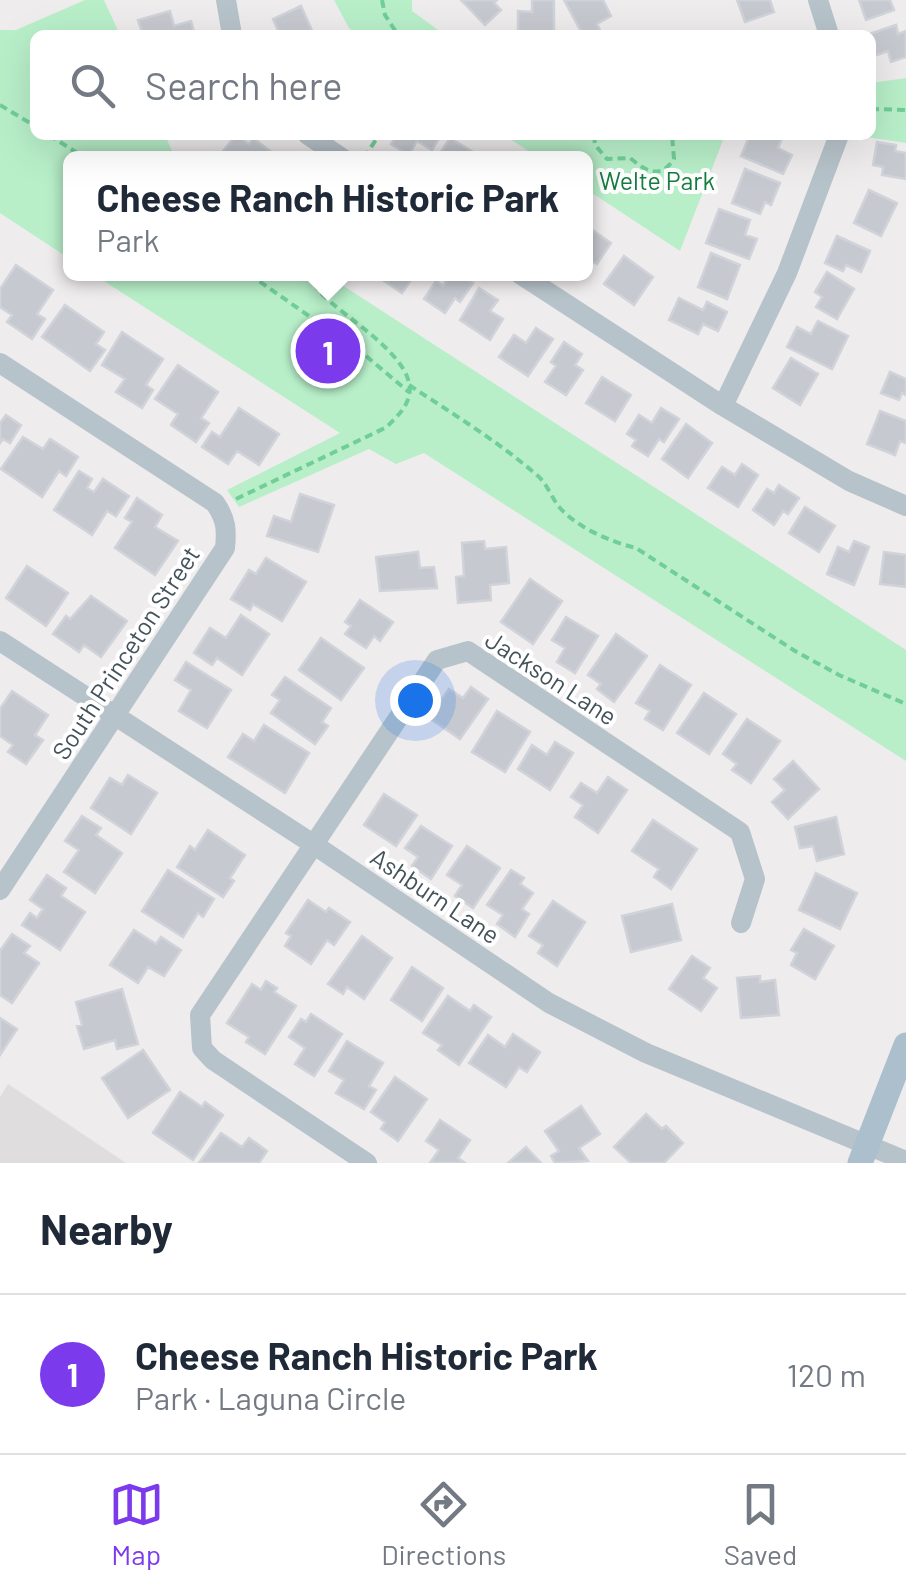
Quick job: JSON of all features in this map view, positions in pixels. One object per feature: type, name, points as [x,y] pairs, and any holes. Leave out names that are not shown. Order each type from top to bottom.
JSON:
[{"type":"main road","points":[[864,1153],[906,1045]]},
{"type":"street","points":[[226,0],[231,30]]},
{"type":"street","points":[[818,0],[827,30]]},
{"type":"street","points":[[724,406],[787,273],[836,140]]},
{"type":"street","points":[[531,281],[849,482],[906,506]]},
{"type":"street","points":[[0,363],[215,503],[224,517]]},
{"type":"street","name":"South Princeton Street","points":[[0,890],[224,548],[224,517]]},
{"type":"street","name":"Ashburn Lane","points":[[0,641],[549,1003],[646,1053],[864,1153],[906,1162]]},
{"type":"street","name":"Jackson Lane","points":[[313,844],[437,660],[468,650],[740,832],[755,878],[741,923]]},
{"type":"street","points":[[313,844],[204,1004],[199,1032],[202,1048],[213,1060],[367,1163]]},
{"type":"path","points":[[382,0],[395,30]]},
{"type":"path","points":[[0,104],[30,123]]},
{"type":"path","points":[[876,109],[906,110]]},
{"type":"path","points":[[594,140],[607,159],[630,158],[642,169],[656,173],[674,158],[672,140]]},
{"type":"path","points":[[259,281],[366,356],[410,393]]},
{"type":"path","points":[[224,517],[239,495],[387,427],[404,409],[410,393],[409,378],[389,352],[318,290],[314,281]]},
{"type":"path","points":[[410,385],[542,480],[562,510],[581,523],[619,544],[636,548],[839,676],[906,704]]},
{"type":"shaded area","points":[[8,1084],[126,1163],[0,1163],[0,1097]]},
{"type":"green space","points":[[85,0],[104,0],[118,30],[30,30],[30,140],[167,140],[172,151],[63,151],[63,254],[0,213],[0,30],[16,30]]},
{"type":"green space","points":[[334,0],[412,0],[412,11],[438,30],[351,30]]},
{"type":"green space","points":[[906,78],[906,143],[876,138],[876,82]]},
{"type":"green space","name":"Welte Park","points":[[512,140],[723,140],[680,251],[593,194],[593,151],[528,151]]},
{"type":"green space","points":[[104,281],[336,281],[906,650],[906,761],[424,453],[396,464],[369,449],[239,507],[227,490],[340,433]]},
{"type":"building","points":[[461,0],[497,0],[494,3],[501,10],[485,25]]},
{"type":"building","points":[[532,0],[554,0],[554,30],[518,30],[518,11],[532,12]]},
{"type":"building","points":[[564,0],[603,0],[611,16],[597,24],[600,30],[580,30]]},
{"type":"building","points":[[737,0],[770,0],[774,12],[745,22]]},
{"type":"building","points":[[859,0],[890,0],[894,10],[866,20]]},
{"type":"building","points":[[301,6],[312,30],[278,30],[273,19]]},
{"type":"building","points":[[170,11],[174,26],[191,21],[194,30],[141,30],[138,20]]},
{"type":"building","points":[[896,25],[898,34],[906,31],[906,57],[891,62],[888,51],[876,55],[876,32]]},
{"type":"building","points":[[232,140],[249,144],[256,140],[270,151],[223,151]]},
{"type":"building","points":[[394,140],[438,140],[432,150],[417,141],[411,151],[391,144]]},
{"type":"building","points":[[449,140],[453,140],[471,151],[442,151]]},
{"type":"building","points":[[748,140],[781,140],[778,148],[792,155],[783,174],[741,156]]},
{"type":"building","points":[[877,142],[896,145],[895,151],[906,153],[906,179],[882,175],[883,167],[873,165]]},
{"type":"building","points":[[745,169],[780,183],[771,205],[765,202],[760,214],[732,203]]},
{"type":"building","points":[[869,190],[897,203],[881,236],[854,223]]},
{"type":"building","points":[[719,209],[750,220],[745,235],[757,239],[749,259],[706,243]]},
{"type":"building","points":[[593,230],[611,243],[597,264],[593,262]]},
{"type":"building","points":[[837,236],[870,251],[861,272],[846,265],[843,271],[825,263]]},
{"type":"building","points":[[711,253],[740,265],[727,299],[698,287]]},
{"type":"building","points":[[624,256],[653,277],[634,305],[604,284]]},
{"type":"building","points":[[16,265],[53,290],[37,314],[45,319],[32,339],[7,322],[12,315],[0,307],[0,289]]},
{"type":"building","points":[[827,272],[854,289],[837,319],[816,307],[822,297],[815,292]]},
{"type":"building","points":[[384,281],[410,281],[402,293]]},
{"type":"building","points":[[436,281],[443,286],[446,281],[473,283],[460,302],[455,298],[445,313],[424,299]]},
{"type":"building","points":[[479,288],[498,300],[490,311],[503,319],[490,340],[460,320]]},
{"type":"building","points":[[679,298],[703,310],[707,302],[727,312],[718,331],[703,324],[698,334],[669,320]]},
{"type":"building","points":[[65,305],[104,332],[96,344],[105,350],[90,371],[42,337]]},
{"type":"building","points":[[818,321],[848,336],[832,369],[787,347],[797,327],[811,334]]},
{"type":"building","points":[[536,328],[553,339],[528,376],[499,357],[514,335],[526,343]]},
{"type":"building","points":[[122,332],[163,359],[146,385],[153,390],[142,408],[116,392],[125,379],[102,365]]},
{"type":"building","points":[[564,342],[582,354],[575,365],[583,370],[566,395],[545,382],[556,366],[551,362]]},
{"type":"building","points":[[791,358],[818,374],[800,405],[773,388]]},
{"type":"building","points":[[178,365],[218,392],[201,418],[209,423],[196,442],[171,425],[178,414],[155,399]]},
{"type":"building","points":[[890,372],[906,379],[906,395],[902,393],[899,400],[881,393]]},
{"type":"building","points":[[602,377],[631,395],[615,421],[586,403]]},
{"type":"building","points":[[239,408],[279,434],[259,465],[237,451],[228,464],[202,447],[212,432],[220,437]]},
{"type":"building","points":[[661,408],[679,419],[664,442],[659,439],[648,456],[632,446],[636,440],[627,434],[639,415],[652,423]]},
{"type":"building","points":[[880,411],[906,421],[906,443],[900,441],[895,455],[867,444]]},
{"type":"building","points":[[6,415],[21,425],[10,443],[3,439],[0,443],[0,423]]},
{"type":"building","points":[[686,424],[712,443],[688,478],[662,459]]},
{"type":"building","points":[[23,437],[43,449],[50,439],[78,457],[66,476],[59,471],[42,497],[1,469]]},
{"type":"building","points":[[742,464],[758,475],[738,507],[708,488],[722,467],[735,475]]},
{"type":"building","points":[[79,471],[92,479],[87,488],[94,492],[103,479],[129,496],[116,516],[107,511],[92,535],[54,510]]},
{"type":"building","points":[[779,485],[799,498],[774,525],[753,510],[767,489],[774,493]]},
{"type":"building","points":[[300,494],[334,505],[318,552],[267,536],[274,516],[291,522]]},
{"type":"building","points":[[137,498],[162,515],[155,527],[178,541],[155,575],[115,548],[132,522],[125,518]]},
{"type":"building","points":[[805,507],[835,526],[819,552],[789,533]]},
{"type":"building","points":[[484,541],[485,549],[506,547],[509,583],[490,585],[491,600],[458,603],[456,577],[464,576],[462,543]]},
{"type":"building","points":[[854,541],[869,547],[854,585],[827,574],[838,547],[849,552]]},
{"type":"building","points":[[418,552],[420,568],[434,567],[437,588],[380,591],[376,557]]},
{"type":"building","points":[[884,552],[906,555],[906,587],[880,584]]},
{"type":"building","points":[[266,558],[306,582],[282,621],[253,604],[250,610],[231,599],[249,570],[256,574]]},
{"type":"building","points":[[27,566],[68,593],[46,626],[6,598]]},
{"type":"building","points":[[530,579],[562,601],[533,644],[501,622]]},
{"type":"building","points":[[91,596],[127,621],[101,657],[84,645],[79,652],[53,634],[66,616],[70,619]]},
{"type":"building","points":[[360,600],[393,622],[380,641],[374,636],[366,648],[345,634],[351,626],[345,622]]},
{"type":"building","points":[[241,615],[269,634],[242,675],[217,658],[212,665],[194,653],[210,628],[226,638]]},
{"type":"building","points":[[566,617],[598,636],[575,673],[557,662],[565,648],[552,640]]},
{"type":"building","points":[[616,634],[647,656],[614,702],[597,689],[601,684],[588,675]]},
{"type":"building","points":[[321,638],[364,668],[341,700],[299,670]]},
{"type":"building","points":[[186,662],[231,690],[207,728],[179,711],[191,690],[175,680]]},
{"type":"building","points":[[660,665],[691,685],[663,730],[645,719],[650,711],[636,703]]},
{"type":"building","points":[[285,677],[331,708],[322,722],[328,726],[315,744],[271,713],[280,700],[272,695]]},
{"type":"building","points":[[471,687],[488,699],[460,739],[429,718],[449,689],[463,698]]},
{"type":"building","points":[[12,691],[48,715],[35,735],[43,740],[26,764],[8,752],[13,745],[0,736],[0,709]]},
{"type":"building","points":[[704,693],[736,714],[709,754],[677,733]]},
{"type":"building","points":[[497,711],[530,732],[505,772],[472,752]]},
{"type":"building","points":[[747,719],[780,741],[751,783],[732,770],[737,764],[723,754]]},
{"type":"building","points":[[264,725],[309,753],[285,793],[228,757],[243,734],[254,741]]},
{"type":"building","points":[[555,742],[573,753],[550,790],[518,769],[532,745],[547,755]]},
{"type":"building","points":[[793,761],[819,789],[788,819],[772,802],[785,790],[774,779]]},
{"type":"building","points":[[128,775],[157,793],[131,834],[91,808],[110,778],[122,785]]},
{"type":"building","points":[[608,777],[627,790],[598,833],[575,817],[583,805],[571,797],[581,783],[597,793]]},
{"type":"building","points":[[384,794],[417,815],[396,846],[364,825]]},
{"type":"building","points":[[82,816],[101,828],[96,835],[122,853],[95,893],[64,872],[79,850],[65,841]]},
{"type":"building","points":[[836,817],[844,854],[817,861],[813,846],[800,848],[795,827]]},
{"type":"building","points":[[653,820],[697,849],[671,889],[654,877],[659,869],[632,851]]},
{"type":"building","points":[[421,826],[452,846],[431,879],[412,866],[418,857],[405,848]]},
{"type":"building","points":[[208,830],[245,855],[223,897],[177,867],[190,846],[195,850]]},
{"type":"building","points":[[467,846],[500,868],[473,908],[455,896],[462,885],[447,875]]},
{"type":"building","points":[[168,870],[214,899],[203,917],[198,913],[183,937],[142,911]]},
{"type":"building","points":[[511,870],[524,878],[520,884],[533,893],[522,909],[529,914],[515,937],[497,924],[503,915],[487,905]]},
{"type":"building","points":[[816,873],[857,893],[840,929],[799,910]]},
{"type":"building","points":[[47,875],[66,888],[61,896],[85,912],[60,950],[22,925],[30,913],[37,918],[43,909],[30,900]]},
{"type":"building","points":[[308,900],[350,922],[334,945],[327,940],[311,964],[285,946],[291,936],[286,933]]},
{"type":"building","points":[[553,901],[585,922],[557,966],[538,953],[543,945],[529,936]]},
{"type":"building","points":[[672,904],[681,940],[631,952],[622,916]]},
{"type":"building","points":[[804,929],[834,946],[815,979],[791,965],[797,953],[791,950]]},
{"type":"building","points":[[134,930],[156,944],[161,937],[181,950],[164,976],[148,967],[138,983],[110,965]]},
{"type":"building","points":[[12,934],[30,946],[24,953],[39,963],[12,1003],[0,995],[0,951]]},
{"type":"building","points":[[362,936],[392,958],[364,999],[347,987],[343,994],[328,984]]},
{"type":"building","points":[[692,956],[710,968],[703,978],[717,988],[701,1011],[669,989]]},
{"type":"building","points":[[412,967],[443,988],[422,1021],[391,1000]]},
{"type":"building","points":[[760,976],[760,982],[775,980],[779,1015],[741,1018],[737,978]]},
{"type":"building","points":[[266,981],[277,988],[274,992],[296,1006],[265,1054],[246,1042],[249,1037],[227,1023],[252,984],[261,990]]},
{"type":"building","points":[[122,989],[138,1044],[117,1049],[115,1040],[84,1049],[77,1026],[82,1025],[76,1002]]},
{"type":"building","points":[[448,996],[470,1011],[474,1005],[491,1017],[459,1065],[438,1050],[442,1045],[423,1033]]},
{"type":"building","points":[[311,1014],[342,1034],[314,1076],[295,1064],[305,1048],[289,1037],[301,1019],[306,1022]]},
{"type":"building","points":[[0,1018],[17,1029],[0,1055]]},
{"type":"building","points":[[513,1034],[540,1052],[527,1072],[519,1067],[506,1087],[469,1063],[488,1035],[505,1047]]},
{"type":"building","points":[[347,1041],[383,1063],[369,1086],[376,1090],[364,1109],[336,1093],[344,1080],[329,1071]]},
{"type":"building","points":[[143,1050],[170,1090],[128,1118],[102,1078]]},
{"type":"building","points":[[395,1077],[427,1099],[398,1141],[381,1129],[385,1122],[371,1112]]},
{"type":"building","points":[[180,1092],[223,1115],[193,1160],[153,1133]]},
{"type":"building","points":[[581,1106],[600,1134],[579,1148],[588,1161],[555,1163],[551,1156],[559,1151],[545,1131]]},
{"type":"building","points":[[646,1114],[683,1143],[664,1163],[631,1163],[614,1147]]},
{"type":"building","points":[[440,1120],[470,1140],[458,1158],[465,1163],[430,1163],[439,1150],[426,1141]]},
{"type":"building","points":[[221,1133],[242,1147],[249,1138],[267,1151],[259,1163],[199,1163]]},
{"type":"building","points":[[526,1147],[541,1163],[508,1163]]},
{"type":"place","name":"Cheese Ranch Historic Park","points":[[328,351]]}]
